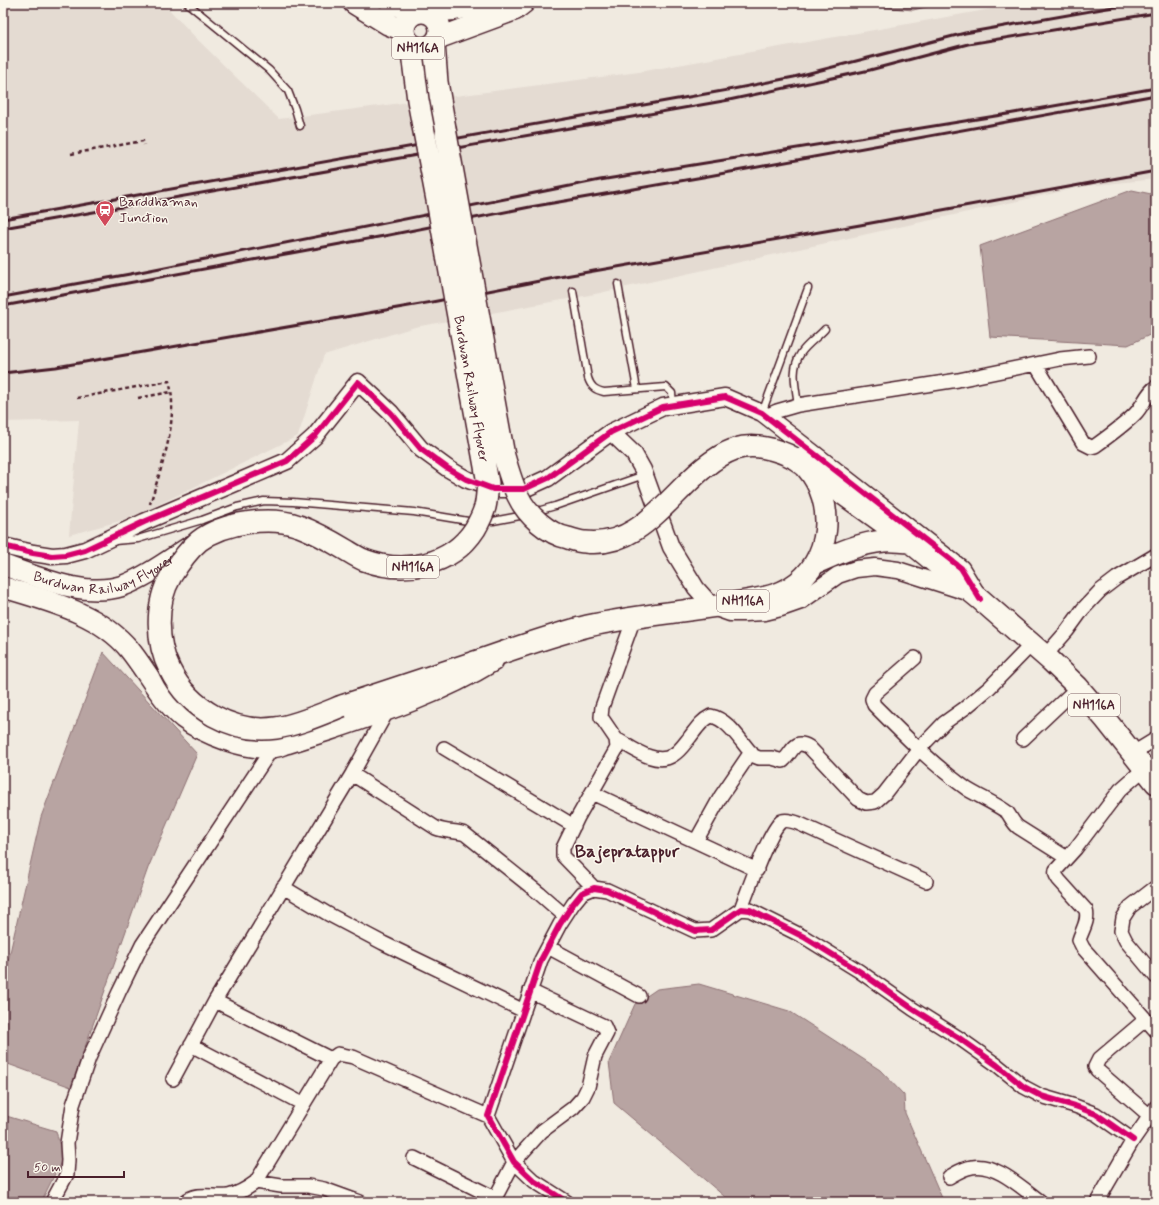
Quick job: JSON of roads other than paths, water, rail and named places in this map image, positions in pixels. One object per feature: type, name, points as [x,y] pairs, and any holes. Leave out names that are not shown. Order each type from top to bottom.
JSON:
[{"type":"highway","name":"NH116A","points":[[354,3],[407,38],[418,48],[426,48],[436,41]]},
{"type":"highway","name":"Burdwan Railway Flyover","points":[[391,3],[434,15],[439,22],[441,30],[436,41],[435,67],[439,98],[504,456],[519,498],[532,515],[547,529],[563,537],[586,542],[601,542],[617,539],[634,532],[703,469],[720,456],[736,449],[752,447],[769,448],[784,452],[800,462]]},
{"type":"highway","name":"NH116A","points":[[407,38],[405,22],[410,16],[422,12]]},
{"type":"highway","name":"Burdwan Railway Flyover","points":[[407,38],[439,207],[488,483],[485,507],[478,523],[468,539],[453,553],[436,562],[411,567],[385,566],[362,559],[314,532],[278,521],[237,524],[217,531],[200,540],[183,557],[170,578],[162,598],[160,620],[161,639],[166,662],[175,680],[194,702],[214,717],[236,725],[259,729],[277,728],[511,649]]},
{"type":"highway","name":"NH116A","points":[[800,462],[910,542],[976,596],[1038,650],[1078,687],[1145,768]]},
{"type":"highway","name":"NH116A","points":[[511,649],[587,626],[774,596],[791,588],[800,581],[816,563],[824,545],[826,517],[819,488],[800,462]]},
{"type":"highway","name":"NH116A","points":[[816,563],[849,548],[869,543],[885,541],[910,542]]},
{"type":"main road","name":"Burdwan Railway Flyover","points":[[422,12],[461,9],[494,3]]},
{"type":"main road","points":[[436,41],[515,10],[524,3]]},
{"type":"main road","name":"Burdwan Railway Flyover","points":[[3,565],[54,582],[98,590],[123,585],[151,572],[200,540]]},
{"type":"main road","points":[[3,588],[74,611],[107,628],[128,648],[168,704],[183,717],[199,728],[222,738],[250,746],[273,747],[347,724],[461,680],[511,649]]},
{"type":"street","points":[[764,414],[798,405],[958,380],[1060,359],[1089,356]]},
{"type":"street","points":[[1036,365],[1083,443],[1091,447],[1108,437],[1136,413],[1146,400],[1151,390],[1156,386]]},
{"type":"street","points":[[3,546],[33,554],[52,556],[66,555],[85,550],[144,522],[287,461],[315,436],[358,382],[391,413],[421,449],[447,468],[466,479],[493,489],[524,489],[548,478],[612,432],[663,407],[725,397],[764,414],[961,568],[976,596]]},
{"type":"street","points":[[612,432],[634,454],[645,474],[671,547],[696,588],[713,607],[730,613],[765,612],[801,601],[838,575],[856,568],[875,567],[898,570],[976,596]]},
{"type":"street","points":[[634,618],[602,707],[601,717],[616,739],[648,756],[660,759],[666,758],[672,756],[681,748],[702,720],[711,716],[718,717],[726,723],[754,756],[759,758],[772,758],[783,761],[796,744],[804,744],[809,747],[858,799],[866,803],[875,802],[884,794],[919,749],[944,723],[1038,650],[1067,631],[1083,609],[1100,591],[1117,578],[1156,556]]},
{"type":"street","points":[[915,658],[876,693],[872,699],[874,705],[919,749],[967,789],[1007,812],[1011,816],[1014,824],[1067,858]]},
{"type":"street","points":[[1023,739],[1078,687]]},
{"type":"street","points":[[172,1079],[215,1001],[352,774],[389,708]]},
{"type":"street","points":[[594,888],[563,856],[563,848],[616,748],[616,739]]},
{"type":"street","points":[[1156,739],[1145,768],[1120,790],[1076,848],[1056,870],[1056,876],[1086,910],[1088,915],[1079,940],[1083,948],[1156,1031]]},
{"type":"street","points":[[52,1202],[67,1174],[67,1143],[73,1105],[89,1058],[119,992],[142,946],[273,747]]},
{"type":"street","points":[[444,748],[574,826]]},
{"type":"street","points":[[696,841],[721,796],[751,752]]},
{"type":"street","points":[[352,774],[436,828],[445,832],[457,831],[466,834],[565,916]]},
{"type":"street","points":[[592,792],[757,870]]},
{"type":"street","points":[[488,1116],[541,960],[565,916],[582,893],[594,888],[607,890],[695,931],[711,930],[741,909],[777,826],[783,821],[790,821],[926,881]]},
{"type":"street","points":[[284,887],[328,914],[383,943],[524,1011]]},
{"type":"street","points":[[1156,887],[1130,907],[1123,918],[1121,931],[1126,941],[1156,977]]},
{"type":"street","points":[[741,909],[750,910],[804,937],[859,971],[965,1043],[1024,1087],[1041,1096],[1096,1114],[1133,1140]]},
{"type":"street","points":[[548,947],[639,996]]},
{"type":"street","points":[[414,1158],[494,1200],[514,1162],[542,1131],[573,1108],[583,1097],[588,1088],[595,1056],[607,1033],[604,1026],[530,991]]},
{"type":"street","points":[[215,1001],[331,1059]]},
{"type":"street","points":[[1097,1202],[1133,1140],[1153,1112],[1095,1067],[1099,1060],[1145,1020]]},
{"type":"street","points":[[191,1045],[304,1104]]},
{"type":"street","points":[[185,1202],[194,1196],[229,1196],[248,1189],[256,1182],[331,1059],[338,1054],[353,1057],[488,1116],[514,1162],[534,1181],[567,1202]]},
{"type":"street","points":[[949,1177],[971,1167],[985,1166],[994,1169],[1041,1202]]},
{"type":"street","points":[[256,1182],[281,1186],[308,1186],[324,1189],[360,1202]]},
{"type":"lane","points":[[187,3],[269,70],[288,91],[300,126]]},
{"type":"lane","points":[[618,284],[637,389]]},
{"type":"lane","points":[[764,414],[808,288]]},
{"type":"lane","points":[[573,291],[588,378],[591,385],[596,390],[604,392],[666,387],[672,393],[673,405]]},
{"type":"lane","points":[[798,405],[794,373],[796,362],[801,352],[825,329]]},
{"type":"lane","points":[[104,541],[138,539],[202,520],[237,507],[264,501],[414,512],[468,521],[493,522],[555,506],[645,474]]},
{"type":"railway","points":[[3,219],[728,90],[794,77],[965,33],[1136,3]]},
{"type":"railway","points":[[3,228],[729,100],[870,70],[968,44],[1156,13]]},
{"type":"railway","points":[[3,297],[130,274],[600,180],[1008,114],[1156,88]]},
{"type":"railway","points":[[3,306],[384,236],[530,207],[1156,95]]},
{"type":"railway","points":[[3,373],[56,367],[432,302],[565,276],[860,225],[1156,171]]},
{"type":"place","name":"Barddhaman Junction","points":[[105,227]]},
{"type":"district","name":"Bajepratappur","points":[[627,852]]}]
